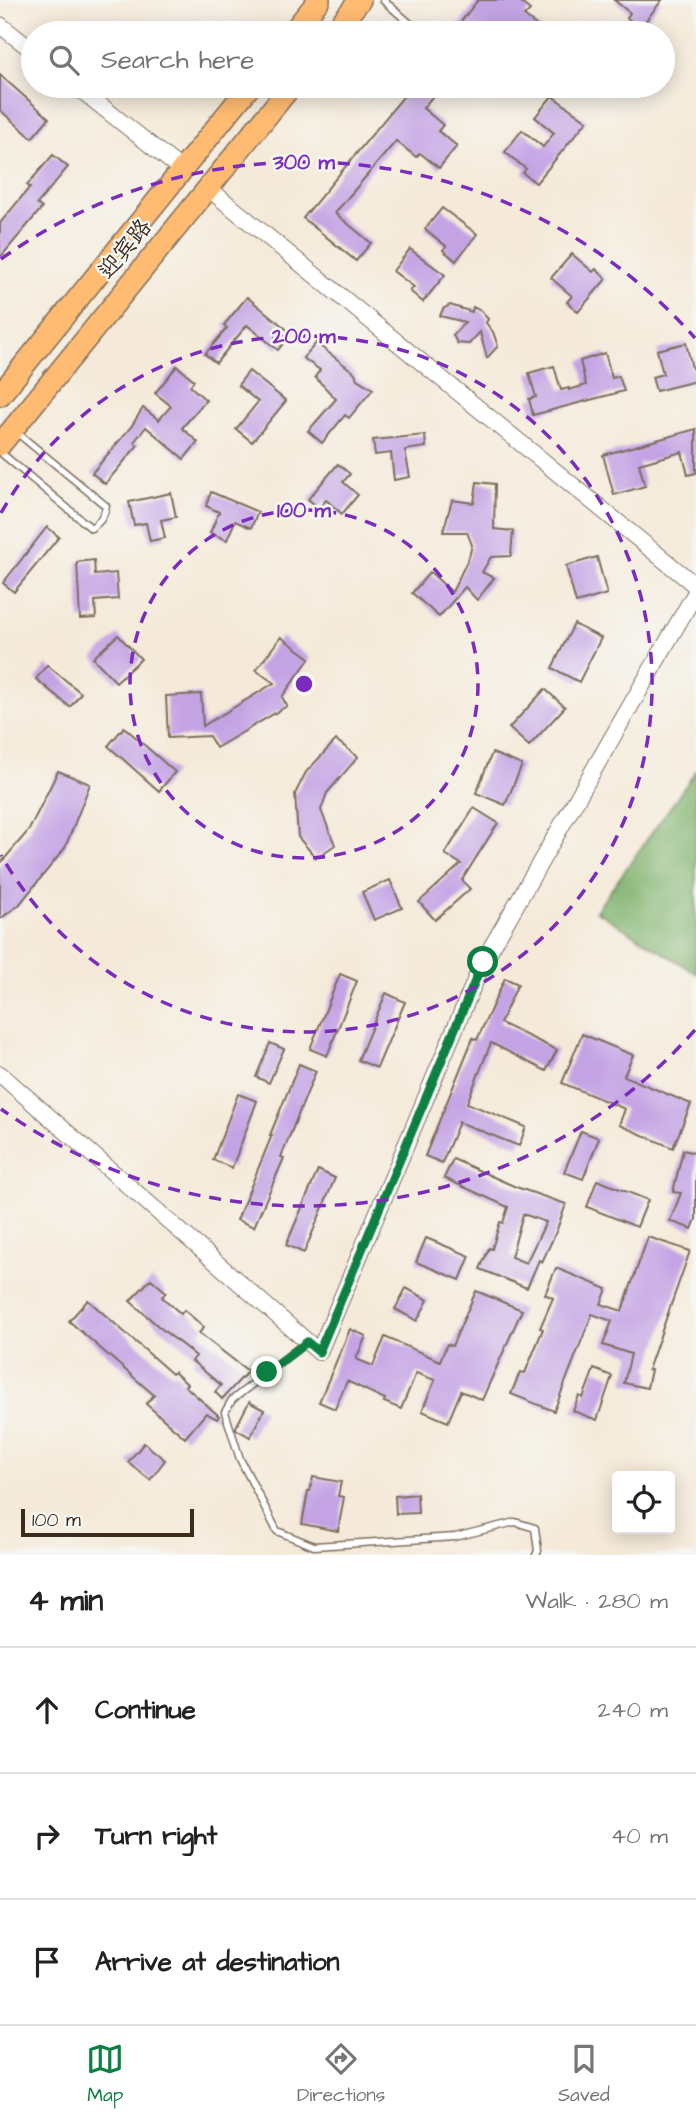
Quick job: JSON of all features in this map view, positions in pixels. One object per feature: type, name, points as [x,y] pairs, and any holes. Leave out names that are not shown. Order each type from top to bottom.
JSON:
[{"type":"highway","points":[[302,21],[319,0]]},
{"type":"highway","points":[[343,21],[360,0]]},
{"type":"highway","name":"迎宾路","points":[[0,395],[240,98]]},
{"type":"highway","name":"迎宾路","points":[[7,437],[281,98]]},
{"type":"street","points":[[0,25],[21,42]]},
{"type":"street","points":[[91,98],[182,170]]},
{"type":"street","points":[[208,188],[696,586]]},
{"type":"street","points":[[0,1074],[319,1352],[483,962],[696,592]]},
{"type":"lane","points":[[383,0],[407,21]]},
{"type":"lane","points":[[0,452],[91,528],[99,523],[105,514],[106,506],[7,437]]},
{"type":"lane","points":[[307,1342],[232,1400],[225,1412],[240,1459],[277,1531],[314,1546],[455,1537],[515,1522],[535,1528],[538,1550],[536,1555]]},
{"type":"green space","points":[[696,771],[696,973],[596,911]]},
{"type":"building","points":[[478,0],[518,0],[530,10],[524,16],[530,21],[461,21]]},
{"type":"building","points":[[614,0],[662,0],[646,21],[631,21],[627,18],[630,13]]},
{"type":"building","points":[[0,75],[21,93],[21,98],[26,98],[49,118],[32,138],[0,110]]},
{"type":"building","points":[[402,98],[431,98],[423,108],[443,125],[438,131],[457,146],[439,168],[420,153],[416,157],[396,141],[335,213],[371,243],[356,261],[303,218]]},
{"type":"building","points":[[550,98],[555,98],[587,121],[536,183],[523,173],[526,169],[505,152],[522,130],[543,147],[554,133],[535,117]]},
{"type":"building","points":[[53,155],[68,167],[37,204],[42,208],[0,258],[0,223]]},
{"type":"building","points":[[442,208],[477,234],[456,261],[443,250],[446,246],[425,229]]},
{"type":"building","points":[[410,249],[445,275],[423,302],[410,291],[414,287],[393,271]]},
{"type":"building","points":[[572,254],[593,272],[596,269],[606,279],[578,312],[567,302],[572,296],[551,278]]},
{"type":"building","points":[[247,297],[291,333],[278,350],[247,325],[216,363],[205,354],[227,328],[224,325]]},
{"type":"building","points":[[450,305],[472,312],[473,307],[488,319],[486,323],[498,346],[487,358],[480,332],[469,344],[457,343],[453,335],[465,322],[440,316],[443,309]]},
{"type":"building","points":[[316,343],[355,373],[357,379],[373,389],[349,418],[345,415],[322,443],[308,431],[336,399],[315,377],[320,370],[303,358]]},
{"type":"building","points":[[686,343],[692,368],[696,366],[696,381],[656,391],[652,377],[663,374],[657,350]]},
{"type":"building","points":[[605,353],[612,378],[619,376],[624,391],[533,415],[529,399],[536,397],[529,373],[554,366],[561,390],[569,390],[586,385],[580,361]]},
{"type":"building","points":[[177,366],[194,380],[190,386],[206,400],[182,428],[198,442],[184,459],[146,427],[134,442],[138,445],[105,484],[92,473],[131,427],[143,408],[159,420],[171,406],[155,393]]},
{"type":"building","points":[[249,371],[286,401],[252,442],[236,429],[258,402],[238,385]]},
{"type":"building","points":[[696,429],[696,473],[688,475],[682,452],[639,464],[645,486],[614,495],[603,455]]},
{"type":"building","points":[[425,435],[426,447],[405,450],[410,477],[394,480],[391,453],[375,455],[373,440]]},
{"type":"building","points":[[338,464],[350,474],[343,482],[358,495],[342,514],[326,500],[319,508],[308,499]]},
{"type":"building","points":[[477,482],[495,484],[494,529],[513,531],[511,556],[491,557],[482,572],[494,578],[477,600],[465,587],[439,617],[412,593],[430,572],[452,592],[472,545],[467,532],[443,532],[452,500],[474,503]]},
{"type":"building","points":[[211,492],[258,512],[251,528],[235,521],[227,540],[210,533],[219,512],[206,506]]},
{"type":"building","points":[[171,493],[176,517],[161,520],[165,538],[150,541],[146,523],[134,525],[129,502]]},
{"type":"building","points":[[47,527],[59,537],[14,592],[3,583]]},
{"type":"building","points":[[597,557],[607,594],[576,603],[566,566]]},
{"type":"building","points":[[94,560],[95,575],[116,573],[118,599],[95,601],[96,618],[80,619],[77,562]]},
{"type":"building","points":[[574,624],[601,638],[579,682],[552,668]]},
{"type":"building","points":[[118,635],[141,659],[116,682],[93,658]]},
{"type":"building","points":[[281,637],[310,658],[282,697],[287,706],[216,748],[209,736],[168,738],[166,696],[201,694],[203,726],[274,683],[256,670]]},
{"type":"building","points":[[47,665],[81,693],[70,707],[36,679]]},
{"type":"building","points":[[545,689],[565,707],[529,746],[509,728]]},
{"type":"building","points":[[124,727],[175,772],[159,791],[108,746]]},
{"type":"building","points":[[336,740],[358,757],[327,793],[321,810],[335,845],[316,858],[298,837],[295,794],[306,772]]},
{"type":"building","points":[[492,753],[522,765],[505,805],[476,793]]},
{"type":"building","points":[[58,771],[90,784],[65,848],[19,905],[0,919],[0,864],[29,830]]},
{"type":"building","points":[[474,808],[498,823],[462,880],[470,889],[435,920],[419,902],[461,864],[445,854]]},
{"type":"building","points":[[390,880],[402,908],[374,920],[362,892]]},
{"type":"building","points":[[340,974],[357,981],[327,1056],[310,1049]]},
{"type":"building","points":[[505,978],[518,984],[500,1023],[557,1050],[546,1071],[491,1043],[467,1103],[526,1127],[519,1146],[459,1122],[442,1163],[425,1156],[473,1038],[477,1040]]},
{"type":"building","points":[[386,993],[405,1002],[377,1068],[358,1060]]},
{"type":"building","points":[[582,1034],[633,1055],[624,1076],[691,1104],[673,1148],[619,1125],[625,1109],[562,1083]]},
{"type":"building","points":[[270,1043],[284,1049],[269,1083],[256,1077]]},
{"type":"building","points":[[299,1064],[316,1071],[281,1157],[284,1158],[254,1227],[237,1220]]},
{"type":"building","points":[[238,1094],[257,1101],[232,1168],[213,1160]]},
{"type":"building","points":[[581,1131],[599,1138],[583,1179],[564,1172]]},
{"type":"building","points":[[683,1150],[696,1153],[696,1219],[692,1229],[670,1221],[681,1193],[673,1192]]},
{"type":"building","points":[[453,1159],[516,1187],[566,1204],[556,1232],[542,1262],[539,1260],[527,1288],[480,1269],[489,1248],[492,1249],[500,1222],[503,1223],[508,1207],[444,1178]],"holes":[[[523,1214],[546,1222],[526,1263],[511,1257]]]},
{"type":"building","points":[[318,1170],[335,1178],[304,1253],[286,1245]]},
{"type":"building","points":[[597,1180],[648,1200],[637,1227],[587,1207]]},
{"type":"building","points":[[648,1237],[690,1251],[648,1370],[651,1370],[647,1388],[624,1383],[631,1354],[603,1345],[612,1321],[592,1314],[554,1411],[511,1394],[520,1372],[525,1373],[543,1329],[540,1328],[553,1298],[545,1294],[556,1268],[607,1289],[601,1304],[622,1311]]},
{"type":"building","points":[[426,1238],[470,1256],[460,1280],[416,1262]]},
{"type":"building","points":[[151,1279],[166,1292],[162,1297],[181,1314],[184,1310],[204,1327],[199,1333],[248,1371],[222,1399],[215,1392],[221,1385],[192,1361],[196,1356],[130,1301]]},
{"type":"building","points":[[406,1288],[428,1300],[417,1321],[395,1309]]},
{"type":"building","points":[[476,1291],[522,1310],[482,1400],[461,1391],[448,1422],[422,1411],[435,1380],[416,1373],[401,1409],[347,1381],[335,1409],[319,1402],[350,1329],[366,1336],[356,1359],[373,1366],[385,1337],[440,1361],[447,1344],[452,1346]]},
{"type":"building","points":[[88,1300],[172,1374],[174,1372],[187,1384],[185,1386],[219,1416],[217,1419],[206,1413],[185,1438],[146,1404],[154,1395],[69,1321]]},
{"type":"building","points":[[594,1369],[612,1376],[597,1420],[573,1411],[579,1396],[583,1398]]},
{"type":"building","points":[[249,1402],[264,1410],[250,1437],[236,1429]]},
{"type":"building","points":[[144,1443],[165,1460],[150,1480],[128,1462]]},
{"type":"building","points":[[313,1477],[341,1482],[338,1496],[344,1497],[338,1531],[302,1524]]},
{"type":"building","points":[[417,1494],[418,1513],[396,1514],[395,1496]]},
{"type":"route","points":[[267,1372],[307,1342],[319,1352],[483,962]]}]
